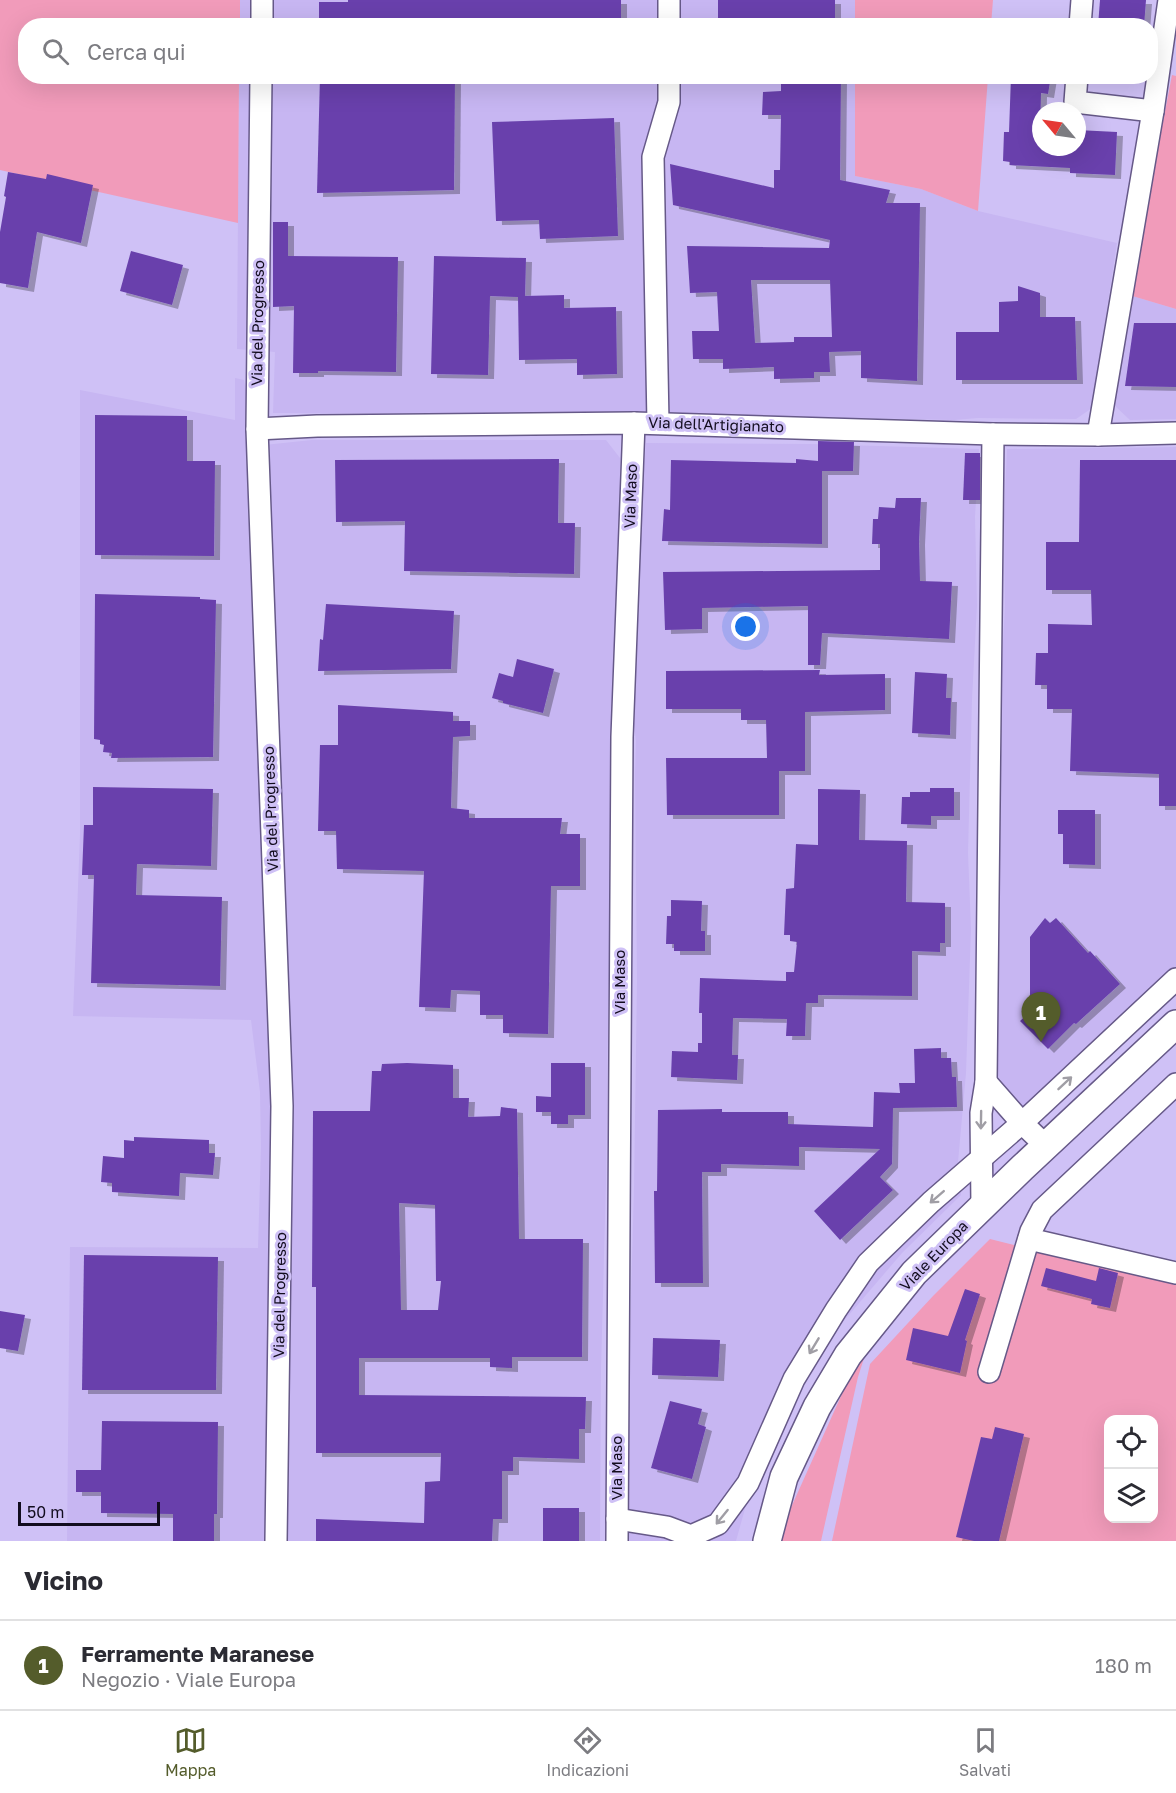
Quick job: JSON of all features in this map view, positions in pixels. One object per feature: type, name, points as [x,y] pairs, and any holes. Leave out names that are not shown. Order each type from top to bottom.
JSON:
[{"type":"main road","name":"Viale Europa","points":[[767,1541],[784,1477],[817,1407],[848,1355],[914,1272],[1176,1024]]},
{"type":"street","points":[[262,0],[262,18]]},
{"type":"street","points":[[669,0],[669,18]]},
{"type":"street","points":[[1081,18],[1082,0]]},
{"type":"street","points":[[1158,76],[1169,0]]},
{"type":"street","name":"Via del Progresso","points":[[261,84],[257,429],[282,1106],[276,1541]]},
{"type":"street","points":[[658,423],[652,157],[669,102],[669,84]]},
{"type":"street","points":[[1076,84],[1075,102],[1153,111]]},
{"type":"street","points":[[1098,435],[1157,84]]},
{"type":"street","name":"Via Maso","points":[[617,1541],[622,737],[634,423]]},
{"type":"street","name":"Via dell'Artigianato","points":[[257,429],[317,426],[658,423],[993,434],[1098,435],[1176,432]]},
{"type":"street","points":[[982,1207],[981,1113],[986,1082],[993,434]]},
{"type":"street","points":[[617,1519],[667,1527],[691,1536],[718,1524],[748,1483],[794,1379],[868,1263],[931,1202],[1022,1123],[1176,979]]},
{"type":"street","points":[[986,1082],[1046,1146]]},
{"type":"street","points":[[989,1372],[1029,1239],[1042,1210],[1176,1084]]},
{"type":"street","points":[[1029,1239],[1176,1273]]},
{"type":"shaded area","points":[[0,0],[240,0],[240,18],[18,18],[18,84],[239,84],[238,223],[0,170]]},
{"type":"shaded area","points":[[240,0],[855,0],[855,18],[240,18]]},
{"type":"shaded area","points":[[855,0],[993,0],[992,18],[855,18]]},
{"type":"shaded area","points":[[1172,75],[1176,76],[1176,309],[1129,295]]},
{"type":"shaded area","points":[[239,84],[855,84],[855,176],[921,189],[978,211],[1117,243],[1092,408],[1076,419],[978,418],[954,420],[664,414],[273,413],[275,352],[237,349]]},
{"type":"shaded area","points":[[855,84],[987,84],[978,211],[921,189],[855,176]]},
{"type":"shaded area","points":[[1129,295],[1176,309],[1176,419],[1130,420],[1113,404]]},
{"type":"shaded area","points":[[235,378],[244,380],[255,446],[312,440],[606,440],[620,458],[620,602],[611,807],[600,1541],[67,1541],[70,1247],[258,1248],[261,1147],[260,1092],[251,1020],[73,1016],[80,835],[80,390],[235,420]]},
{"type":"shaded area","points":[[646,443],[810,444],[979,449],[975,517],[977,605],[968,853],[971,929],[966,1073],[957,1173],[961,1195],[902,1253],[836,1330],[795,1395],[748,1498],[736,1541],[629,1541],[629,1369],[637,981],[636,741],[634,725],[641,511]]},
{"type":"shaded area","points":[[1176,447],[1176,980],[1033,1127],[1016,1107],[995,1070],[1000,929],[997,853],[1000,701],[1005,606],[1004,517],[1007,449]]},
{"type":"shaded area","points":[[990,1239],[1176,1285],[1176,1541],[832,1541],[870,1364]]},
{"type":"shaded area","points":[[866,1352],[858,1377],[821,1541],[782,1541],[785,1521],[850,1376]]},
{"type":"building","points":[[348,0],[621,0],[621,18],[319,18],[319,2],[348,2]]},
{"type":"building","points":[[718,0],[835,0],[835,18],[718,18]]},
{"type":"building","points":[[1100,0],[1146,0],[1145,18],[1099,18]]},
{"type":"building","points":[[320,84],[455,84],[454,190],[317,193]]},
{"type":"building","points":[[781,84],[841,84],[840,180],[890,190],[886,203],[920,203],[917,381],[861,378],[861,351],[829,352],[830,372],[814,372],[814,378],[774,379],[774,367],[723,369],[723,359],[693,359],[692,331],[719,331],[717,292],[690,293],[687,246],[829,248],[830,240],[673,205],[670,164],[774,188],[774,170],[780,170],[781,115],[762,115],[763,92],[781,91]],"holes":[[[751,280],[830,280],[832,337],[794,337],[794,342],[755,343]]]},
{"type":"building","points":[[1011,84],[1050,84],[1048,94],[1041,93],[1041,102],[1032,102],[1032,156],[1086,156],[1086,130],[1117,132],[1115,175],[1070,173],[1070,168],[1010,165],[1010,162],[1003,161],[1004,132],[1009,132]]},
{"type":"building","points":[[614,118],[618,236],[540,239],[539,220],[496,221],[492,122]]},
{"type":"building","points":[[8,172],[46,179],[47,174],[93,185],[81,243],[37,232],[28,288],[0,283],[0,232]]},
{"type":"building","points":[[273,222],[288,222],[288,256],[398,257],[396,372],[293,373],[294,306],[273,307]]},
{"type":"building","points":[[131,251],[183,265],[172,305],[120,291]]},
{"type":"building","points":[[434,256],[526,258],[525,296],[564,295],[564,308],[616,307],[617,374],[577,375],[577,359],[519,360],[518,297],[490,296],[488,375],[431,374]]},
{"type":"building","points":[[1018,286],[1040,293],[1040,317],[1075,317],[1077,380],[956,380],[956,332],[999,332],[999,302],[1018,301]]},
{"type":"building","points":[[1134,323],[1176,323],[1176,387],[1125,386]]},
{"type":"building","points":[[95,415],[187,416],[187,461],[215,461],[214,556],[95,555]]},
{"type":"building","points":[[818,441],[854,442],[853,471],[822,471],[822,544],[662,541],[664,509],[670,510],[671,460],[796,463],[796,459],[818,461]]},
{"type":"building","points":[[965,453],[980,453],[980,500],[963,500]]},
{"type":"building","points":[[559,459],[558,523],[575,523],[574,574],[404,571],[405,521],[336,522],[335,460]]},
{"type":"building","points":[[1080,460],[1176,460],[1176,806],[1159,806],[1159,774],[1070,771],[1072,709],[1047,709],[1047,685],[1035,685],[1036,653],[1048,653],[1048,624],[1092,625],[1091,590],[1046,590],[1046,542],[1079,542]]},
{"type":"building","points":[[896,498],[921,498],[920,581],[952,582],[949,639],[822,633],[820,665],[808,665],[808,606],[702,608],[702,629],[665,630],[663,572],[880,570],[880,544],[872,544],[873,519],[878,519],[879,507],[895,508]]},
{"type":"building","points":[[95,594],[200,597],[200,599],[216,600],[213,757],[111,758],[112,753],[103,752],[104,745],[100,744],[100,740],[94,739]]},
{"type":"building","points":[[326,604],[454,611],[451,669],[318,671],[320,639],[323,640]]},
{"type":"building","points":[[517,659],[554,669],[543,713],[492,698],[499,673],[513,677]]},
{"type":"building","points":[[820,670],[819,675],[885,674],[885,710],[805,712],[805,771],[779,771],[779,815],[667,815],[666,758],[767,758],[766,720],[741,720],[741,709],[666,709],[666,671]]},
{"type":"building","points":[[915,672],[947,674],[946,698],[951,698],[950,735],[912,733]]},
{"type":"building","points":[[338,705],[453,712],[453,721],[470,721],[470,736],[453,737],[451,808],[469,810],[469,818],[562,818],[560,834],[580,834],[580,886],[551,886],[548,1034],[503,1033],[503,1015],[480,1015],[480,991],[451,990],[450,1008],[419,1007],[424,871],[337,869],[336,831],[318,831],[320,745],[338,745]]},
{"type":"building","points":[[93,787],[213,789],[211,866],[137,864],[136,895],[222,897],[220,986],[91,983],[94,875],[82,875],[84,825],[93,825]]},
{"type":"building","points":[[930,788],[954,788],[954,816],[931,816],[931,825],[901,824],[902,797],[910,797],[910,792],[930,792]]},
{"type":"building","points":[[818,789],[860,790],[859,840],[907,841],[906,902],[945,903],[945,943],[940,943],[940,952],[912,951],[912,996],[818,995],[818,1003],[806,1003],[805,1036],[786,1036],[787,1019],[733,1018],[732,1055],[738,1055],[737,1080],[671,1077],[672,1051],[698,1052],[698,1043],[702,1043],[702,1013],[699,1013],[700,978],[786,981],[786,972],[794,972],[797,942],[790,941],[790,935],[784,935],[786,889],[794,888],[796,844],[818,845]]},
{"type":"building","points":[[1058,810],[1095,810],[1095,865],[1063,864],[1063,834],[1058,834]]},
{"type":"building","points":[[671,900],[702,901],[701,931],[705,931],[705,951],[674,951],[674,944],[666,944],[667,916],[671,916]]},
{"type":"building","points":[[1045,918],[1050,923],[1056,918],[1120,984],[1076,1024],[1074,1023],[1048,1049],[1020,1021],[1030,1012],[1030,937]]},
{"type":"building","points":[[941,1048],[941,1058],[951,1058],[952,1077],[956,1077],[957,1107],[893,1108],[892,1164],[880,1177],[893,1190],[840,1240],[814,1211],[880,1149],[799,1147],[799,1166],[721,1164],[721,1172],[702,1172],[703,1283],[655,1283],[654,1191],[657,1191],[658,1110],[722,1109],[722,1112],[788,1112],[788,1124],[873,1127],[874,1092],[900,1093],[899,1083],[915,1083],[914,1049]]},
{"type":"building","points":[[551,1063],[585,1063],[585,1115],[568,1115],[568,1124],[551,1124],[551,1112],[536,1112],[536,1096],[551,1097]]},
{"type":"building","points":[[382,1064],[453,1065],[453,1098],[469,1098],[468,1117],[500,1116],[501,1107],[517,1109],[519,1239],[583,1239],[582,1357],[512,1357],[512,1368],[490,1367],[490,1358],[359,1358],[359,1395],[586,1397],[585,1429],[579,1429],[579,1459],[513,1457],[513,1471],[502,1471],[502,1519],[493,1519],[492,1541],[316,1541],[316,1519],[424,1523],[425,1482],[440,1481],[441,1453],[316,1453],[316,1287],[312,1287],[313,1111],[370,1111],[372,1071],[381,1071]],"holes":[[[399,1203],[435,1205],[436,1281],[441,1281],[438,1310],[401,1310]]]},
{"type":"building","points":[[134,1137],[209,1140],[209,1153],[215,1153],[213,1175],[180,1173],[179,1196],[112,1192],[112,1183],[101,1182],[103,1156],[124,1158],[124,1140],[134,1141]]},
{"type":"building","points":[[84,1255],[218,1257],[216,1390],[82,1390]]},
{"type":"building","points":[[1046,1268],[1096,1281],[1099,1268],[1118,1273],[1110,1308],[1091,1304],[1092,1299],[1041,1286]]},
{"type":"building","points":[[965,1289],[980,1294],[965,1340],[967,1341],[960,1373],[906,1360],[913,1328],[948,1336]]},
{"type":"building","points":[[0,1311],[25,1315],[18,1351],[0,1348]]},
{"type":"building","points":[[653,1338],[720,1340],[718,1377],[652,1375]]},
{"type":"building","points":[[670,1401],[702,1409],[698,1424],[706,1427],[692,1479],[651,1468]]},
{"type":"building","points":[[102,1421],[218,1422],[217,1514],[214,1514],[214,1541],[173,1541],[173,1514],[101,1513],[101,1492],[76,1492],[76,1470],[101,1470]]},
{"type":"building","points":[[995,1427],[1024,1434],[999,1541],[974,1541],[956,1537],[981,1437],[992,1439]]},
{"type":"building","points":[[543,1508],[579,1508],[579,1541],[543,1541]]},
{"type":"place","name":"Ferramente Maranese","points":[[1041,1042]]}]
